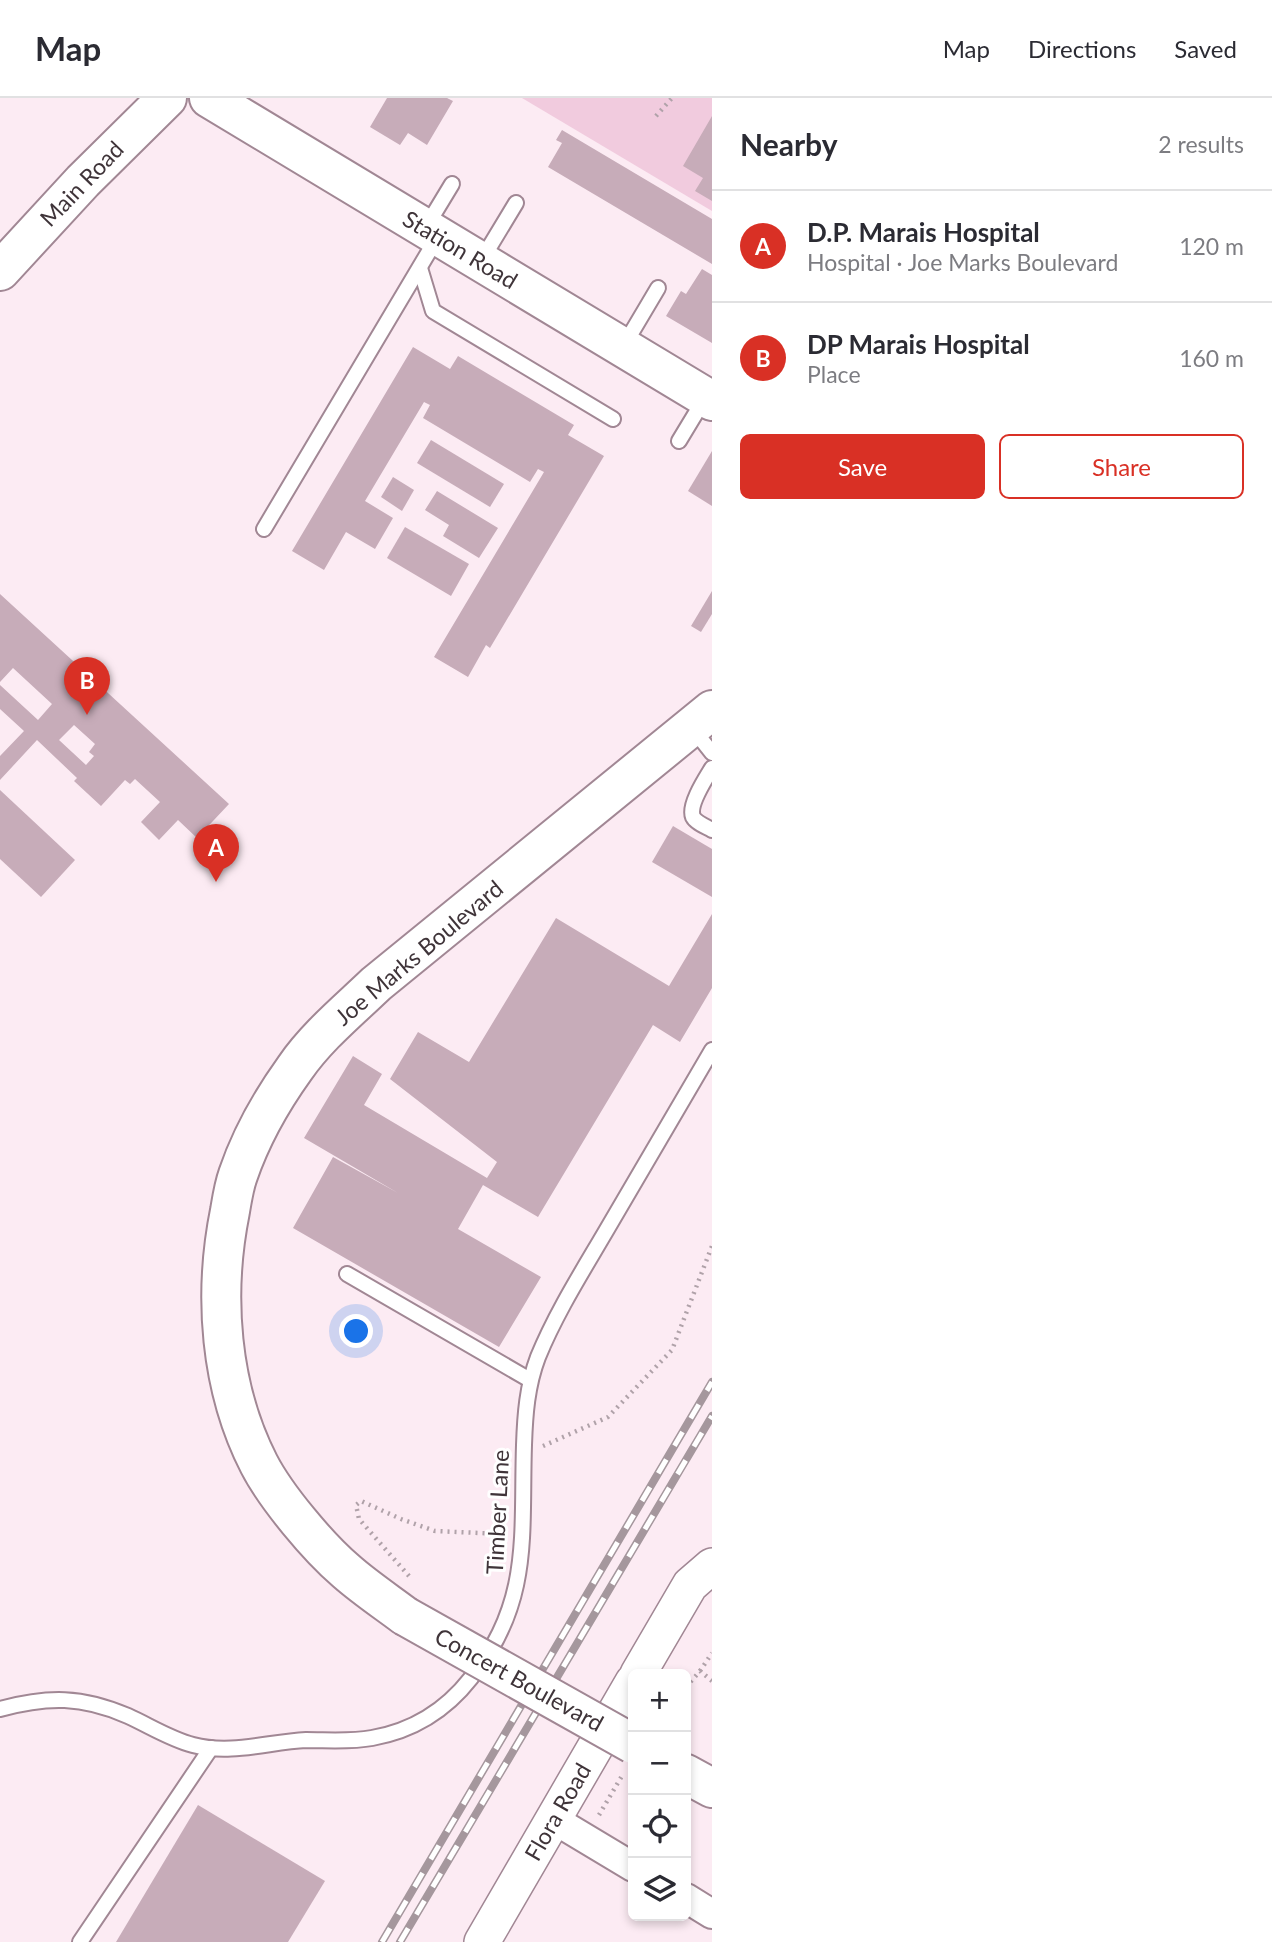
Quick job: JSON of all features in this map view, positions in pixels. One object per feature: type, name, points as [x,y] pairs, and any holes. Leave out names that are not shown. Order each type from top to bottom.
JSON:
[{"type":"main road","name":"Main Road","points":[[0,271],[83,181],[167,98]]},
{"type":"main road","name":"Station Road","points":[[209,98],[428,245],[481,263],[709,399]]},
{"type":"main road","name":"Joe Marks Boulevard","points":[[409,1601],[345,1571],[283,1500],[260,1465],[243,1422],[223,1345],[223,1254],[237,1177],[253,1137],[296,1066],[330,1028],[376,984],[705,730]]},
{"type":"main road","name":"Concert Boulevard","points":[[409,1601],[628,1755]]},
{"type":"main road","points":[[691,1776],[712,1788]]},
{"type":"street","points":[[641,1669],[690,1585],[712,1566]]},
{"type":"street","name":"Flora Road","points":[[482,1942],[628,1691]]},
{"type":"street","points":[[554,1819],[628,1864]]},
{"type":"street","points":[[691,1901],[712,1914]]},
{"type":"lane","points":[[264,529],[428,245],[452,184]]},
{"type":"lane","points":[[481,263],[516,203]]},
{"type":"lane","points":[[428,245],[433,311],[613,419]]},
{"type":"lane","points":[[622,347],[658,288]]},
{"type":"lane","points":[[679,441],[709,399]]},
{"type":"lane","points":[[712,768],[698,792],[692,812],[696,821],[712,830]]},
{"type":"lane","name":"Timber Lane","points":[[0,1709],[30,1701],[86,1701],[126,1715],[195,1746],[248,1748],[303,1740],[371,1739],[402,1730],[429,1717],[454,1699],[476,1672],[505,1625],[519,1582],[525,1413],[530,1380],[539,1356],[563,1305],[712,1050]]},
{"type":"lane","points":[[347,1274],[530,1380]]},
{"type":"lane","points":[[80,1942],[211,1748]]},
{"type":"path","points":[[656,116],[672,98]]},
{"type":"path","points":[[523,1455],[608,1417],[672,1350],[712,1245]]},
{"type":"path","points":[[409,1601],[410,1577],[359,1519],[356,1506],[361,1501],[435,1531],[522,1535]]},
{"type":"path","points":[[691,1682],[712,1653]]},
{"type":"path","points":[[701,1671],[712,1681]]},
{"type":"path","points":[[597,1819],[628,1760]]},
{"type":"shaded area","points":[[522,98],[712,98],[712,211]]},
{"type":"building","points":[[387,98],[447,98],[453,101],[427,145],[408,133],[400,145],[370,127]]},
{"type":"building","points":[[712,116],[712,201],[695,191],[703,178],[683,166]]},
{"type":"building","points":[[562,130],[712,219],[712,264],[548,167],[562,143],[556,140]]},
{"type":"building","points":[[702,269],[712,275],[712,343],[666,316],[681,291],[686,294]]},
{"type":"building","points":[[413,347],[450,369],[458,356],[574,425],[568,435],[604,456],[490,648],[486,645],[468,677],[434,657],[544,472],[538,469],[530,482],[423,418],[430,405],[424,402],[365,501],[393,518],[375,549],[346,532],[324,570],[292,551]]},
{"type":"building","points":[[431,440],[504,484],[490,507],[417,463]]},
{"type":"building","points":[[712,451],[712,506],[688,491]]},
{"type":"building","points":[[393,477],[414,490],[402,511],[381,497]]},
{"type":"building","points":[[437,491],[498,528],[479,558],[443,536],[449,525],[425,510]]},
{"type":"building","points":[[405,527],[469,564],[451,596],[387,558]]},
{"type":"building","points":[[712,591],[712,614],[701,632],[691,626]]},
{"type":"building","points":[[0,594],[229,804],[197,838],[178,820],[159,840],[141,822],[160,802],[135,779],[130,784],[125,780],[101,806],[74,781],[77,778],[37,740],[0,780],[0,756],[24,731],[0,709],[0,685],[38,720],[52,704],[13,668],[0,682]],"holes":[[[74,725],[95,744],[89,752],[94,756],[86,765],[59,740]]]},
{"type":"building","points":[[0,790],[75,860],[41,897],[0,859]]},
{"type":"building","points":[[673,826],[712,849],[712,897],[652,862]]},
{"type":"building","points":[[712,914],[712,988],[680,1042],[653,1025],[538,1217],[483,1185],[458,1229],[541,1277],[499,1347],[293,1228],[333,1157],[398,1193],[304,1138],[353,1056],[382,1074],[364,1105],[487,1178],[497,1162],[390,1079],[418,1032],[469,1062],[556,918],[669,986]]},
{"type":"building","points":[[198,1805],[325,1881],[288,1942],[116,1942]]},
{"type":"railway","points":[[382,1942],[712,1382]]},
{"type":"railway","points":[[400,1942],[712,1416]]},
{"type":"place","name":"DP Marais Hospital","points":[[87,715]]},
{"type":"place","name":"D.P. Marais Hospital","points":[[216,882]]}]
